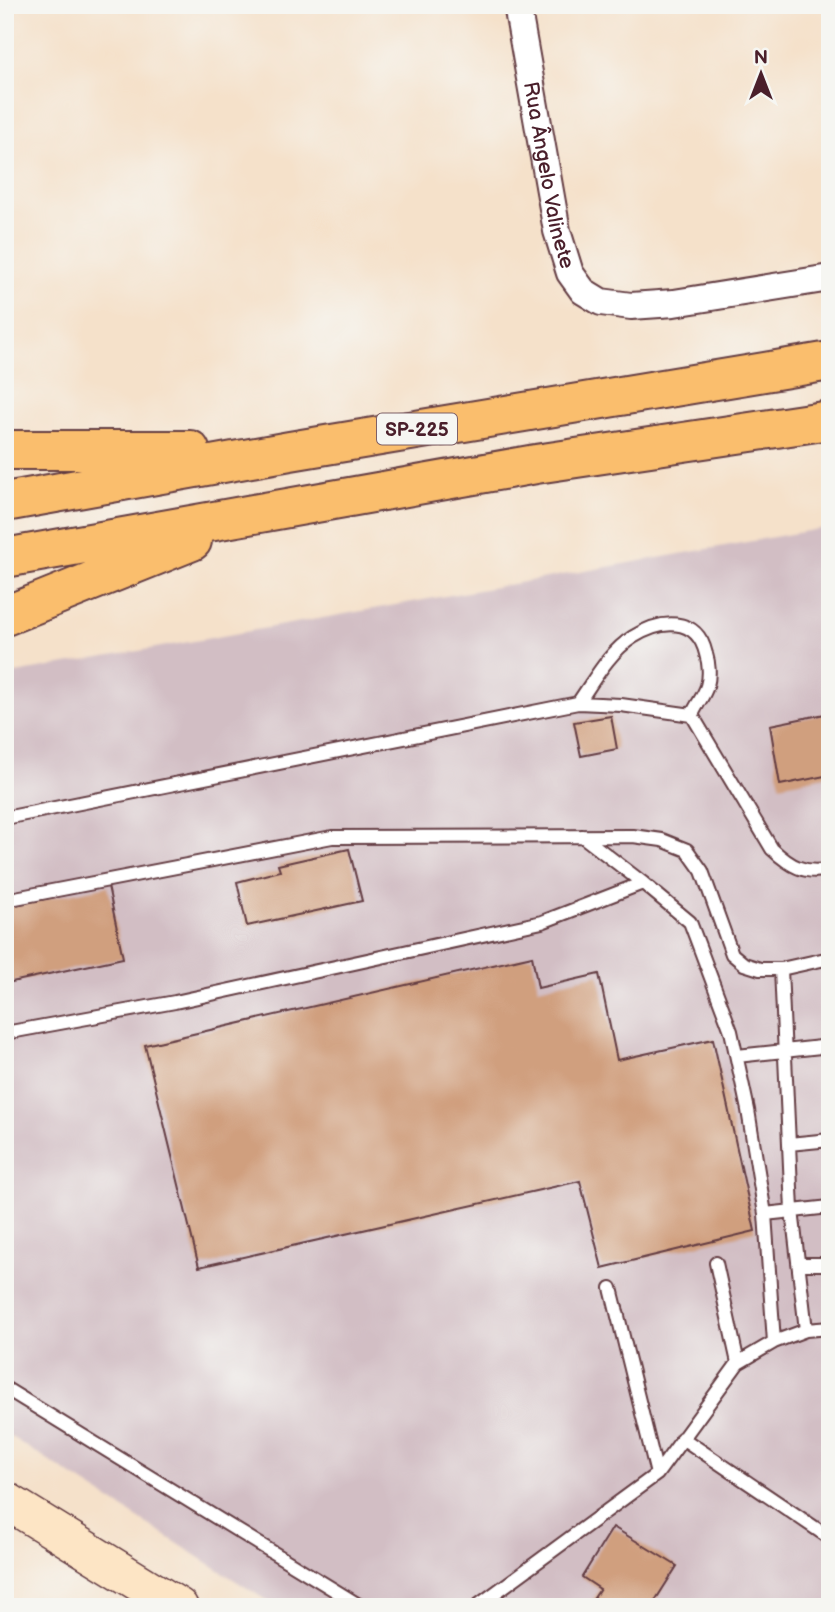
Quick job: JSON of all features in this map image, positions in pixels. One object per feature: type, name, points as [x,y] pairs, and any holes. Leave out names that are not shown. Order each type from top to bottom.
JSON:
[{"type":"highway","name":"SP-225","points":[[5,502],[830,360]]},
{"type":"highway","points":[[5,558],[536,464],[830,420]]},
{"type":"highway","points":[[5,450],[290,451]]},
{"type":"highway","points":[[5,616],[270,510]]},
{"type":"street","name":"Rua Ângelo Valinete","points":[[517,5],[557,231],[570,273],[583,291],[601,302],[631,306],[674,303],[830,278]]},
{"type":"street","points":[[5,1500],[179,1607]]},
{"type":"lane","points":[[578,703],[605,663],[631,638],[651,628],[672,623],[688,626],[704,643],[708,663],[707,685],[692,715]]},
{"type":"lane","points":[[5,818],[578,703],[621,705],[692,715]]},
{"type":"lane","points":[[692,715],[772,849],[786,863],[797,869],[815,873],[830,869]]},
{"type":"lane","points":[[582,836],[690,922],[732,1031],[765,1214],[774,1342]]},
{"type":"lane","points":[[5,900],[293,842],[332,837],[643,837],[662,840],[687,850],[702,871],[732,954],[744,964],[760,969],[781,969],[830,958]]},
{"type":"lane","points":[[5,1033],[175,1002],[542,922],[643,883]]},
{"type":"lane","points":[[781,969],[792,1210],[806,1330]]},
{"type":"lane","points":[[737,1056],[830,1046]]},
{"type":"lane","points":[[789,1144],[830,1140]]},
{"type":"lane","points":[[765,1214],[830,1207]]},
{"type":"lane","points":[[716,1263],[738,1363]]},
{"type":"lane","points":[[799,1264],[830,1264]]},
{"type":"lane","points":[[611,1288],[657,1474]]},
{"type":"lane","points":[[476,1607],[657,1474],[738,1363],[774,1342],[806,1330],[830,1328]]},
{"type":"lane","points":[[5,1388],[362,1607]]},
{"type":"lane","points":[[682,1438],[830,1538]]},
{"type":"shaded area","points":[[830,527],[830,1607],[277,1607],[5,1433],[5,675]]},
{"type":"building","points":[[830,713],[830,775],[780,785],[770,725]]},
{"type":"building","points":[[611,716],[617,749],[581,756],[574,722]]},
{"type":"building","points":[[349,849],[362,901],[247,926],[237,882],[280,871],[278,865]]},
{"type":"building","points":[[108,886],[123,958],[7,983],[5,907]]},
{"type":"building","points":[[532,956],[538,988],[599,974],[617,1060],[713,1039],[755,1231],[602,1268],[580,1181],[199,1267],[145,1045]]},
{"type":"building","points":[[613,1527],[677,1566],[651,1607],[588,1607],[600,1589],[582,1577]]}]
